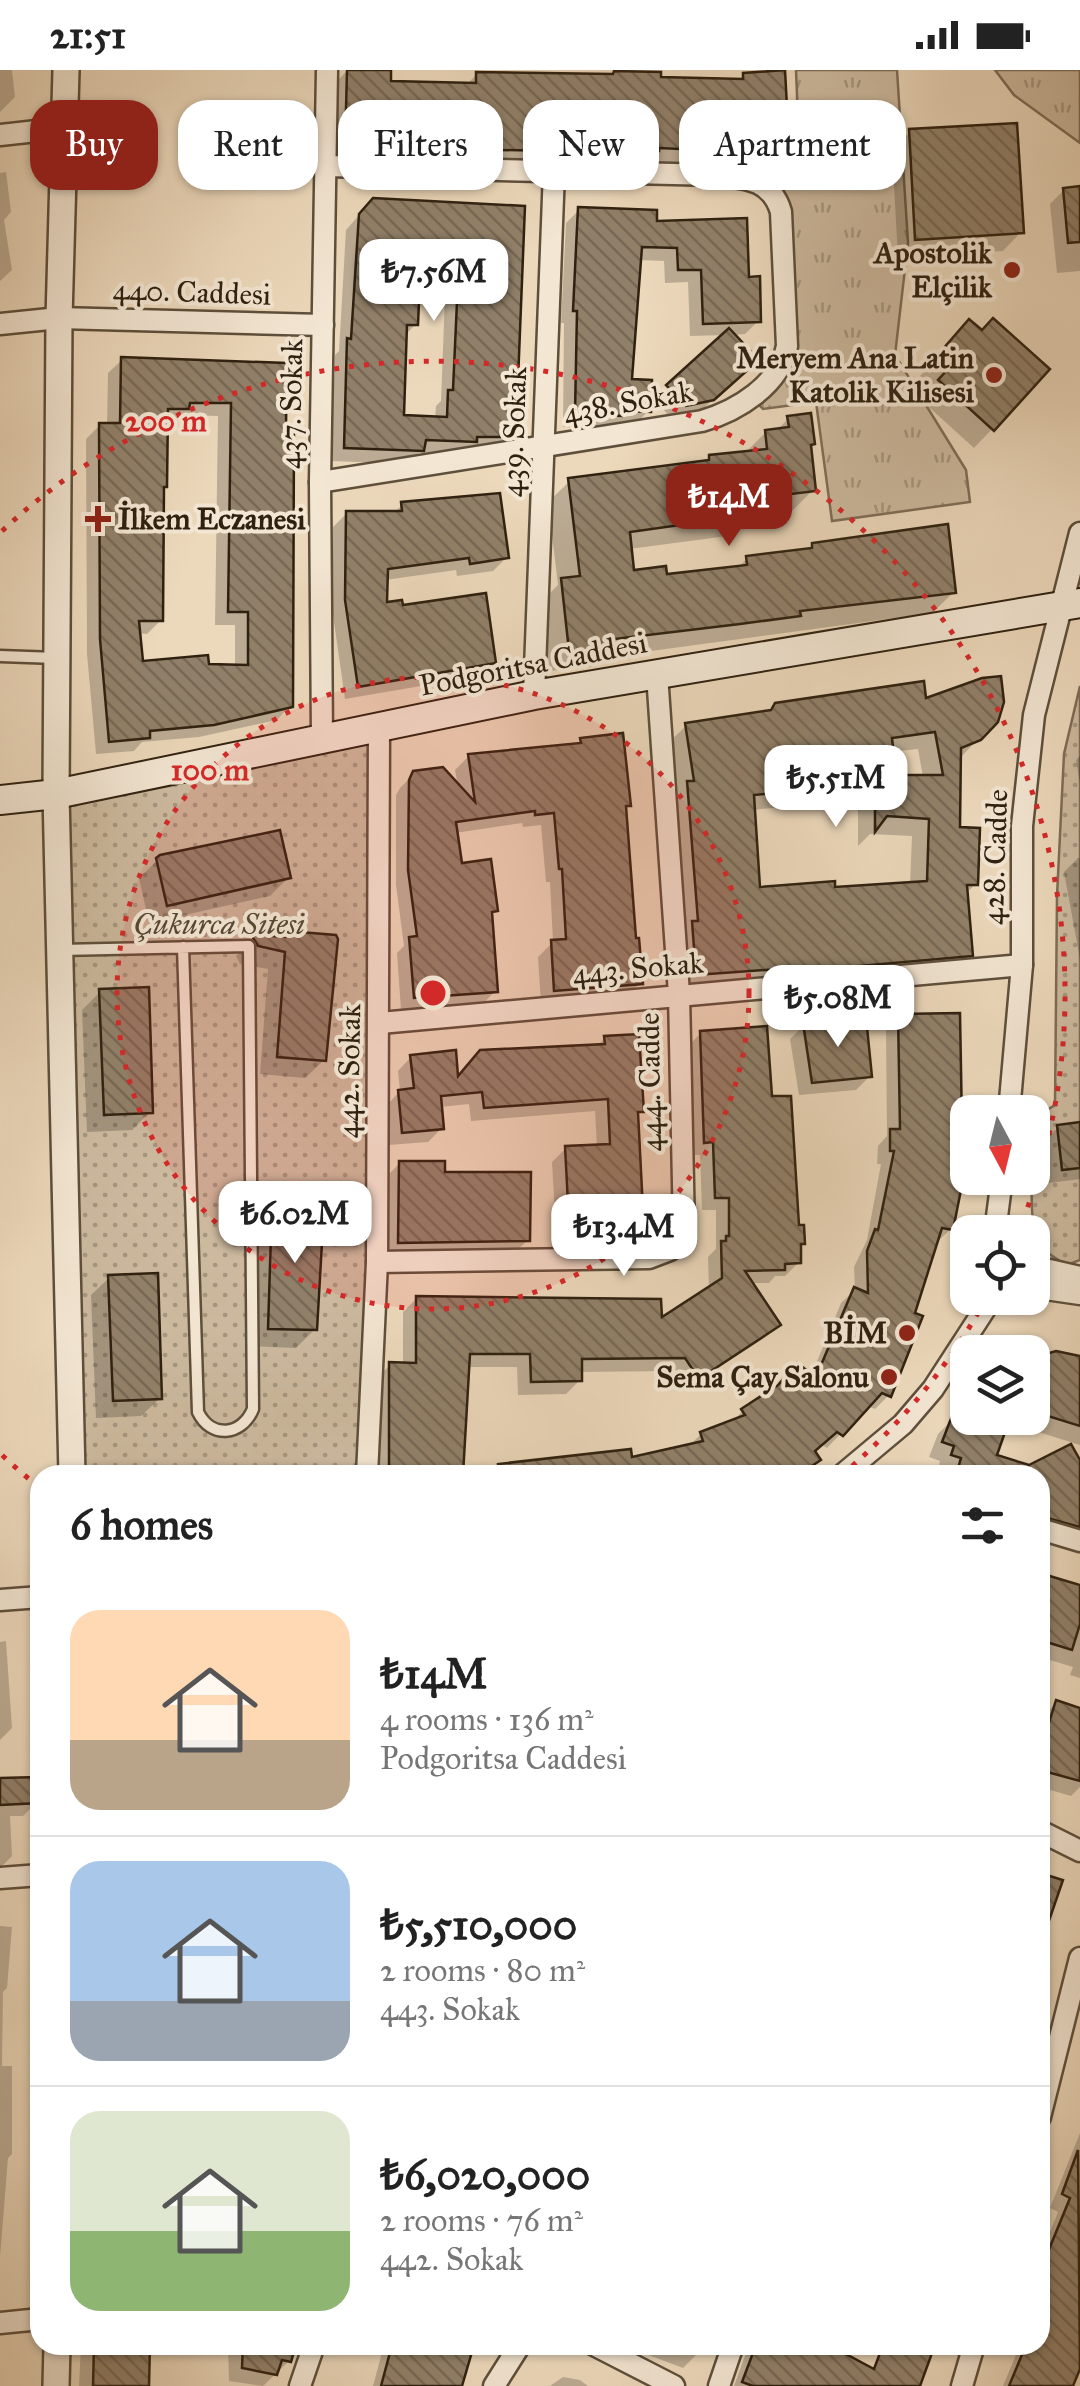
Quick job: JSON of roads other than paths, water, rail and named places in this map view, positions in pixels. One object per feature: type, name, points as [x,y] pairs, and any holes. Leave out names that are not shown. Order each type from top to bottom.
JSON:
[{"type":"main road","name":"Podgoritsa Caddesi","points":[[0,800],[56,794],[534,695],[1070,605]]},
{"type":"street","points":[[65,100],[66,70]]},
{"type":"street","name":"437. Sokak","points":[[322,738],[320,482],[327,70]]},
{"type":"street","points":[[0,134],[30,131]]},
{"type":"street","name":"438. Sokak","points":[[325,166],[523,170]]},
{"type":"street","name":"438. Sokak","points":[[320,482],[702,421],[724,414],[751,397],[774,374],[787,346],[781,212],[771,190],[745,178],[659,174]]},
{"type":"street","points":[[62,190],[56,794],[72,1465]]},
{"type":"street","name":"439. Sokak","points":[[534,695],[553,190]]},
{"type":"street","name":"440. Caddesi","points":[[0,324],[59,318],[323,325]]},
{"type":"street","name":"428. Cadde","points":[[1011,1095],[1022,966],[1022,826],[1034,714],[1070,605],[1080,533]]},
{"type":"street","name":"444. Cadde","points":[[377,1262],[650,1258],[670,1250],[684,1230],[678,994],[657,674]]},
{"type":"street","name":"442. Sokak","points":[[367,1465],[377,1262],[379,727]]},
{"type":"street","name":"443. Sokak","points":[[380,1023],[1022,966]]},
{"type":"street","points":[[1050,1270],[1080,1277]]},
{"type":"street","points":[[1050,1290],[1080,1294]]},
{"type":"street","points":[[934,1389],[968,1315]]},
{"type":"street","points":[[857,1465],[903,1424],[934,1389],[981,1315]]},
{"type":"street","points":[[1050,1531],[1080,1541]]},
{"type":"street","points":[[0,1600],[30,1598]]},
{"type":"street","points":[[1050,1836],[1080,1851]]},
{"type":"street","points":[[0,1878],[30,1875]]},
{"type":"street","points":[[1050,2072],[1080,1958]]},
{"type":"street","points":[[0,2323],[30,2320]]},
{"type":"street","points":[[56,2386],[58,2355]]},
{"type":"street","points":[[300,2386],[311,2355]]},
{"type":"street","points":[[494,2386],[514,2355]]},
{"type":"street","points":[[614,2355],[674,2386]]},
{"type":"street","points":[[719,2386],[730,2355]]},
{"type":"street","points":[[962,2386],[971,2355]]},
{"type":"lane","points":[[0,656],[57,658]]},
{"type":"lane","points":[[59,950],[249,946],[253,1409],[240,1428],[226,1431],[211,1428],[198,1412],[183,948]]},
{"type":"place","name":"Apostolik Elçilik","points":[[1012,270]]},
{"type":"place","name":"Meryem Ana Latin Katolik Kilisesi","points":[[994,375]]},
{"type":"place","name":"İlkem Eczanesi","points":[[98,519]]},
{"type":"place","name":"BİM","points":[[907,1333]]},
{"type":"place","name":"Sema Çay Salonu","points":[[889,1377]]},
{"type":"park label","name":"Çukurca Sitesi","points":[[219,924]]}]
